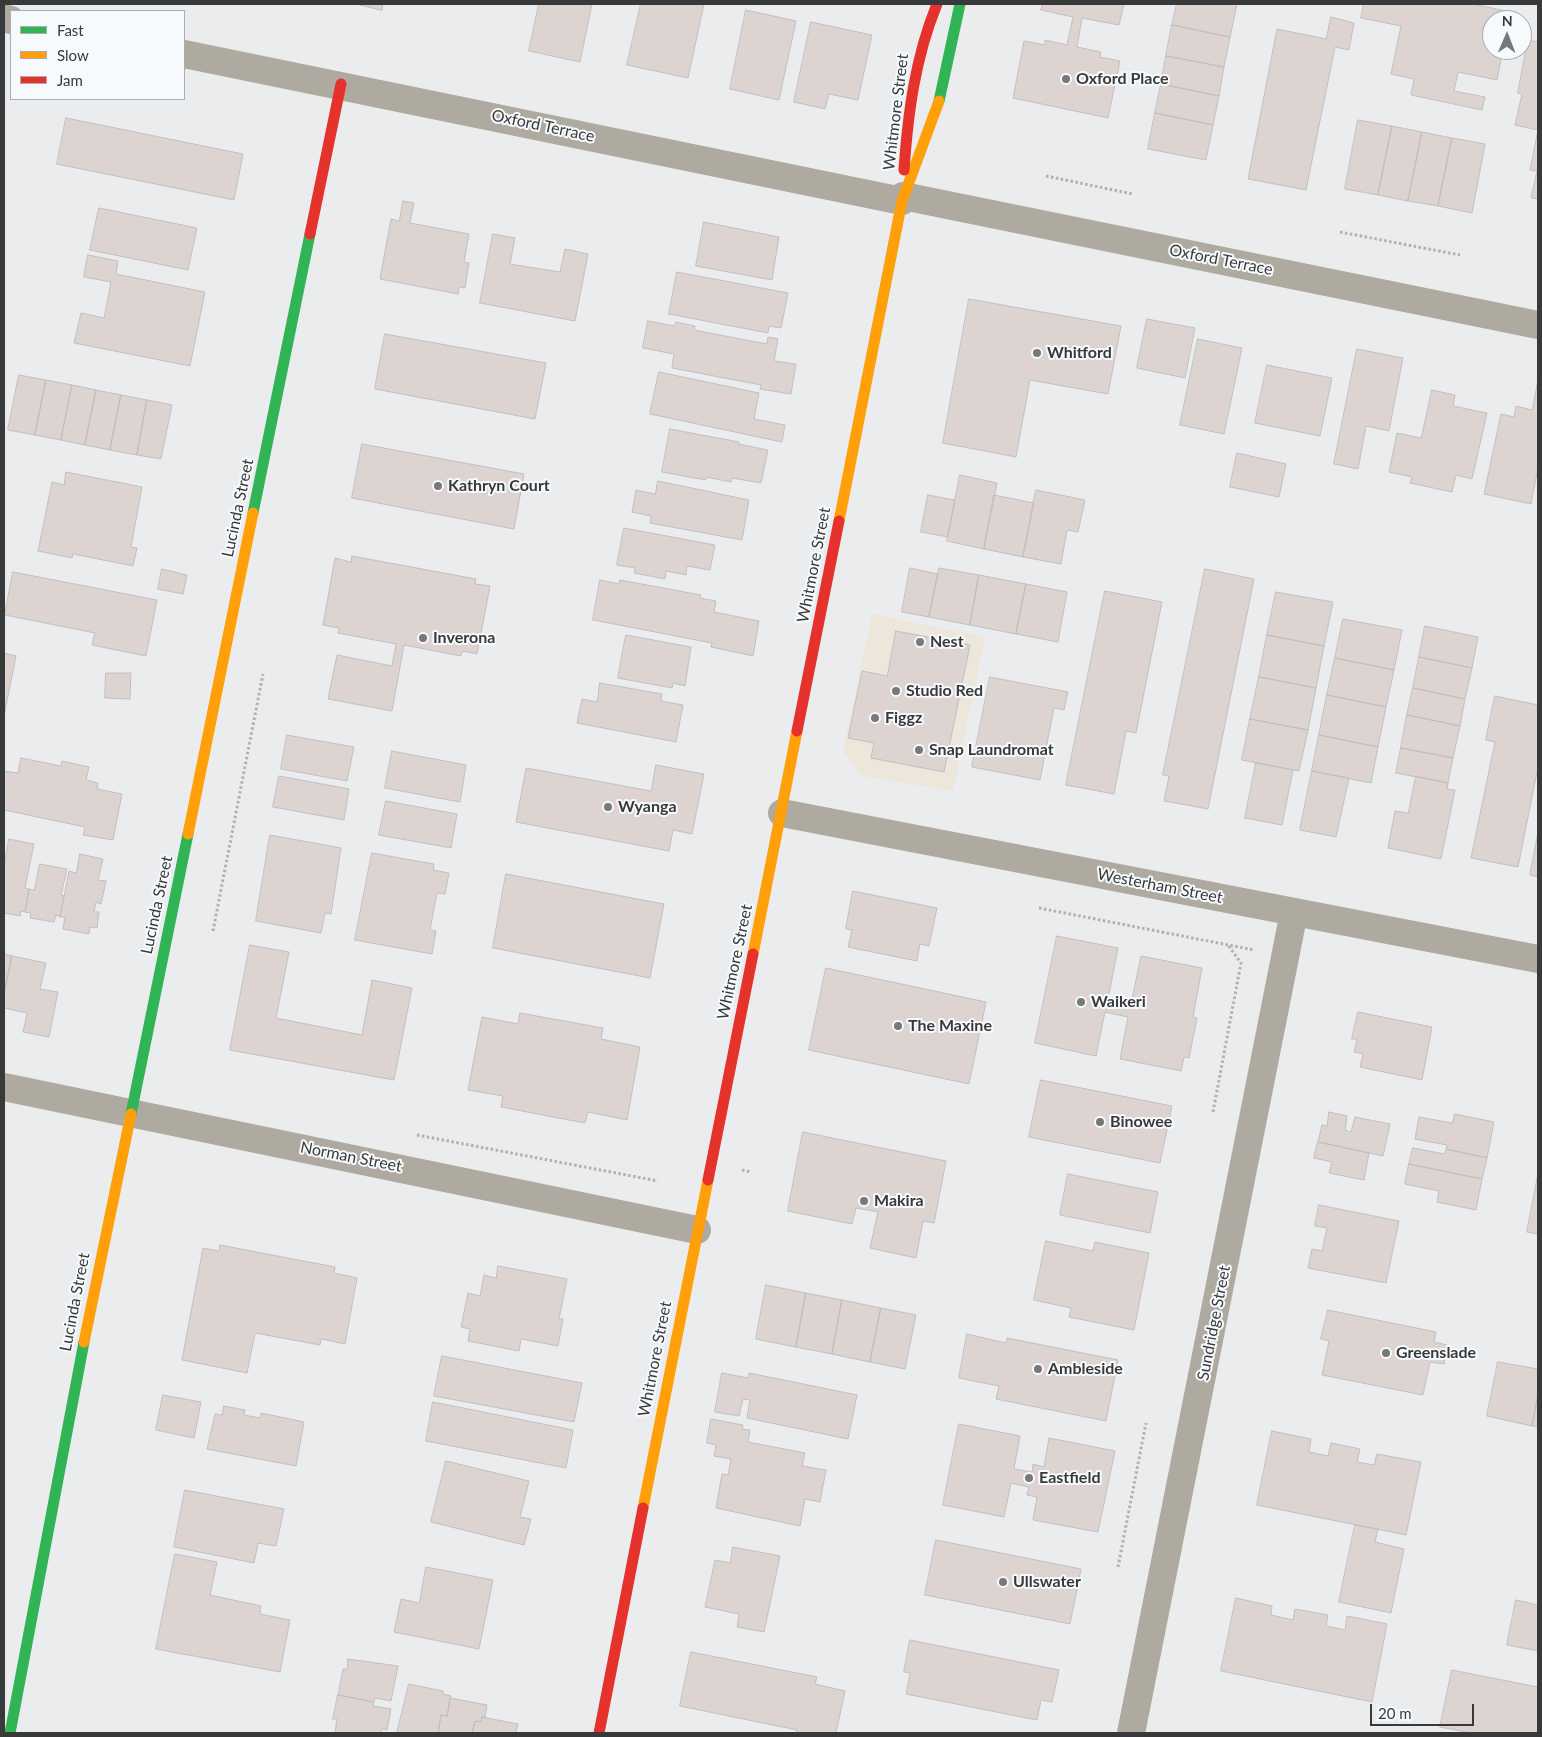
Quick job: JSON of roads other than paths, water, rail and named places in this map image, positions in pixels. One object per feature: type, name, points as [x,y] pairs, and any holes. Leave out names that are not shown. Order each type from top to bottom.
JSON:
[{"type":"street","name":"Whitmore Street","points":[[599,1733],[902,199],[908,125],[918,56],[936,4]]},
{"type":"street","name":"Whitmore Street","points":[[902,199],[938,104],[960,4]]},
{"type":"street","name":"Oxford Terrace","points":[[185,54],[1538,325]]},
{"type":"street","name":"Lucinda Street","points":[[10,1733],[77,1376],[341,84]]},
{"type":"street","name":"Westerham Street","points":[[782,813],[1538,960]]},
{"type":"street","name":"Sundridge Street","points":[[1132,1733],[1294,912]]},
{"type":"street","name":"Norman Street","points":[[4,1087],[697,1230]]},
{"type":"place","name":"Oxford Place","points":[[1066,79]]},
{"type":"place","name":"Whitford","points":[[1037,353]]},
{"type":"place","name":"Kathryn Court","points":[[438,486]]},
{"type":"place","name":"Inverona","points":[[423,638]]},
{"type":"place","name":"Nest","points":[[920,642]]},
{"type":"place","name":"Studio Red","points":[[896,691]]},
{"type":"place","name":"Figgz","points":[[875,718]]},
{"type":"place","name":"Snap Laundromat","points":[[919,750]]},
{"type":"place","name":"Wyanga","points":[[608,807]]},
{"type":"place","name":"Waikeri","points":[[1081,1002]]},
{"type":"place","name":"The Maxine","points":[[898,1026]]},
{"type":"place","name":"Binowee","points":[[1100,1122]]},
{"type":"place","name":"Makira","points":[[864,1201]]},
{"type":"place","name":"Greenslade","points":[[1386,1353]]},
{"type":"place","name":"Ambleside","points":[[1038,1369]]},
{"type":"place","name":"Eastfield","points":[[1029,1478]]},
{"type":"place","name":"Ullswater","points":[[1003,1582]]}]
